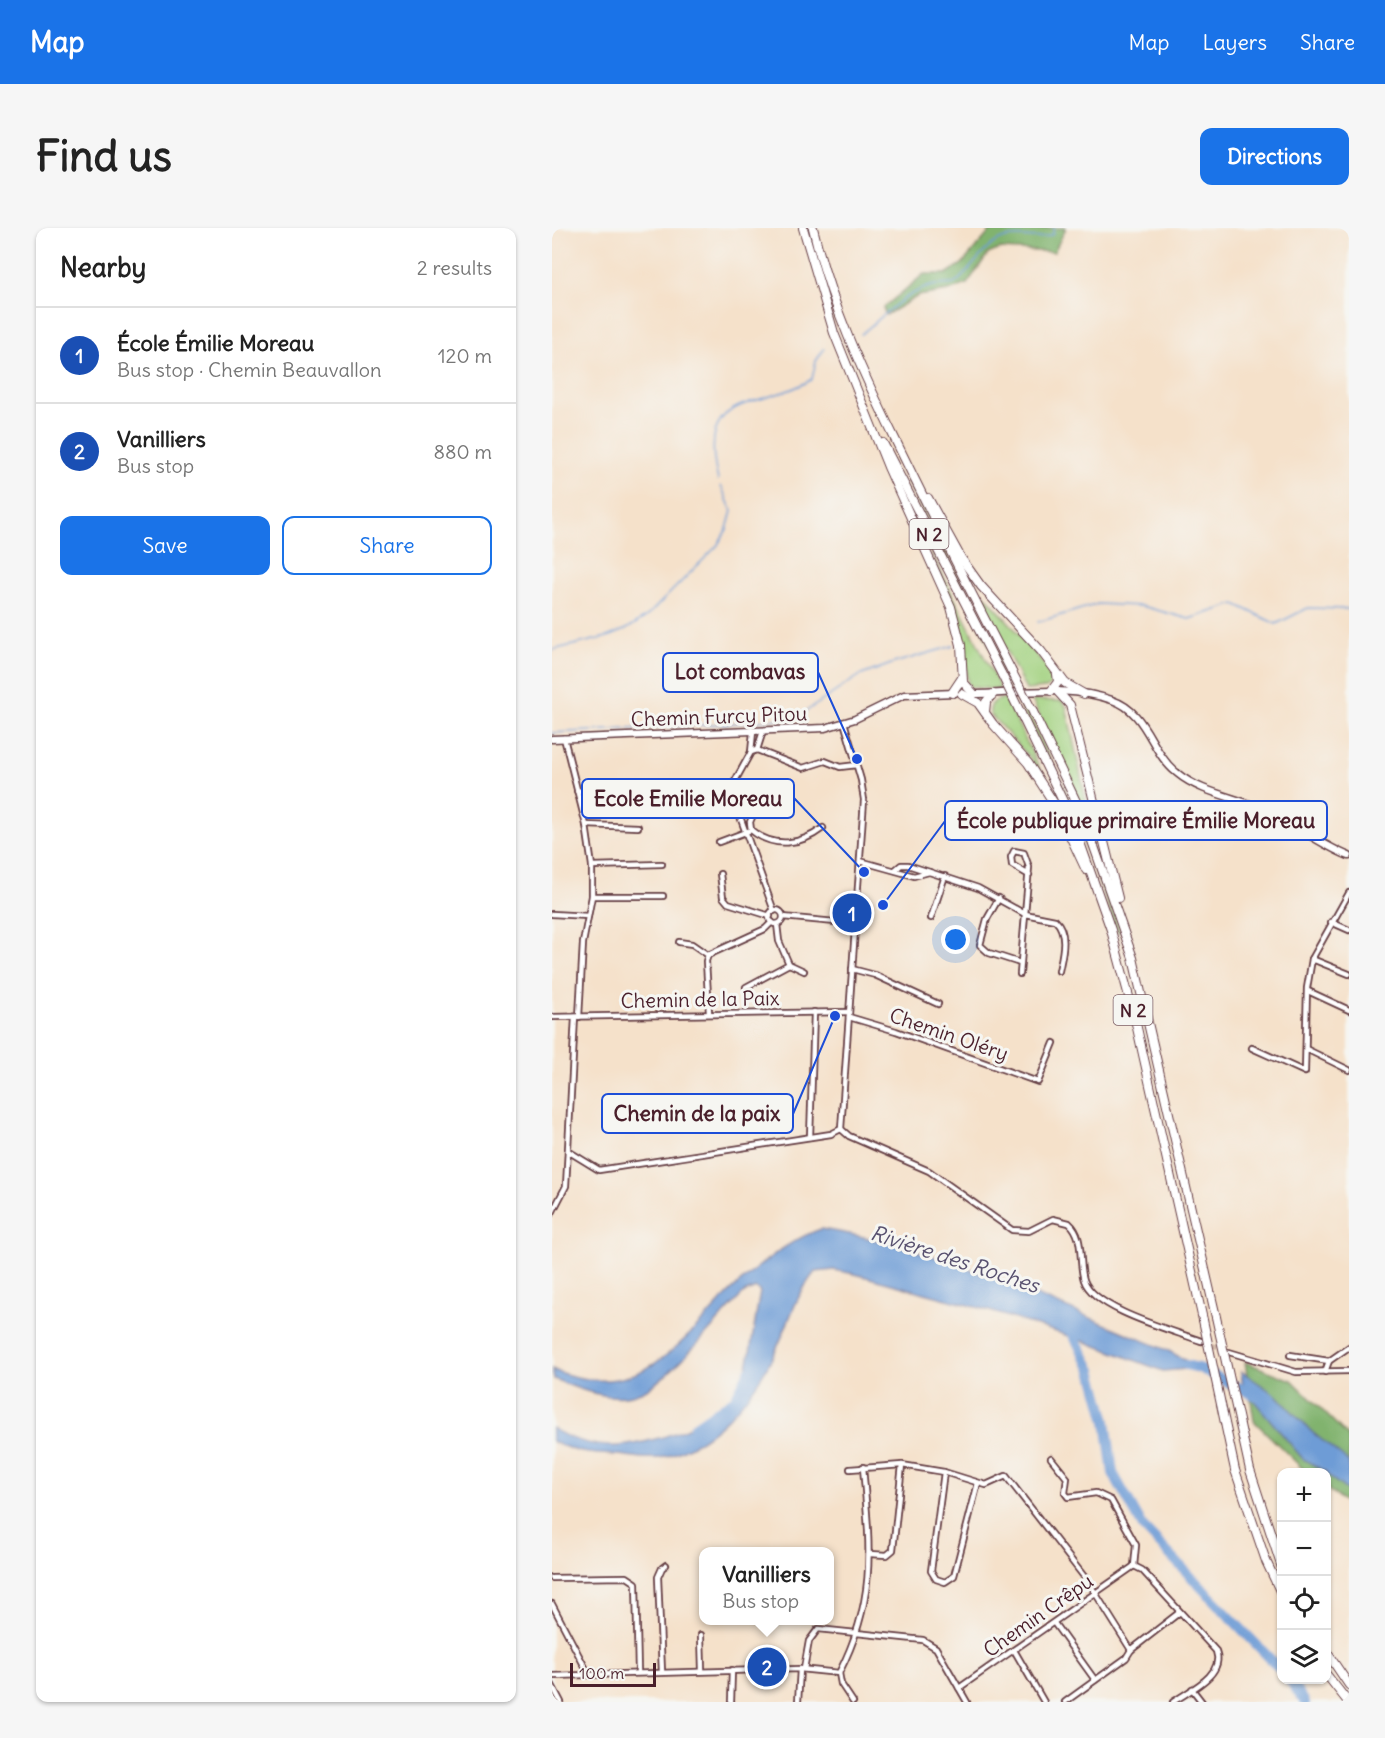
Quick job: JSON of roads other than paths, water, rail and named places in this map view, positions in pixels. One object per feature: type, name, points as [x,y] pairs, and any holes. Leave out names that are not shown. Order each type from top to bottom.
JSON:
[{"type":"highway","name":"N 2","points":[[802,228],[828,318],[859,393],[1002,675],[1072,820],[1111,930],[1135,1019],[1235,1470],[1266,1561],[1277,1586]]},
{"type":"highway","name":"N 2","points":[[813,228],[843,328],[928,508],[1033,712],[1084,818],[1133,958],[1250,1470],[1277,1555]]},
{"type":"highway","points":[[859,393],[888,467],[951,607],[961,645],[964,686],[974,694]]},
{"type":"highway","points":[[894,436],[961,558],[992,599],[1053,664],[1069,687],[1084,694],[1074,701],[1071,712]]},
{"type":"highway","points":[[1053,664],[1058,680],[1054,692],[1068,702],[1071,712],[1133,958]]},
{"type":"highway","points":[[952,693],[962,678]]},
{"type":"highway","points":[[962,694],[973,699],[1028,763],[1057,808],[1111,930]]},
{"type":"highway","points":[[985,713],[986,702],[993,694]]},
{"type":"highway","points":[[1331,1658],[1349,1684]]},
{"type":"highway","points":[[1331,1680],[1348,1702]]},
{"type":"street","name":"Chemin Furcy Pitou","points":[[552,739],[825,728],[904,695],[1054,692],[1084,694],[1111,699],[1130,709],[1139,718],[1170,766],[1186,779],[1274,814],[1349,856]]},
{"type":"street","points":[[841,1130],[864,800],[857,765],[844,722]]},
{"type":"street","points":[[753,732],[751,752],[738,773],[734,793],[735,807],[774,911]]},
{"type":"street","points":[[757,750],[763,732]]},
{"type":"street","points":[[552,1213],[563,1196],[566,1186],[583,943],[592,896],[586,825],[564,738]]},
{"type":"street","points":[[751,752],[757,750],[803,768],[825,761],[840,766],[857,765]]},
{"type":"street","points":[[577,791],[640,786]]},
{"type":"street","points":[[751,830],[750,822],[764,790]]},
{"type":"street","points":[[586,825],[638,827]]},
{"type":"street","points":[[719,842],[751,830],[773,841],[795,844],[810,838],[823,828]]},
{"type":"street","points":[[1020,974],[1029,875],[1027,858],[1019,850],[1014,851],[1011,857],[1012,865],[1029,875]]},
{"type":"street","points":[[860,861],[914,876],[929,872]]},
{"type":"street","points":[[591,866],[662,864]]},
{"type":"street","points":[[895,870],[904,864],[945,876],[999,898],[1025,914],[1051,918],[1059,923],[1064,945],[1059,971]]},
{"type":"street","points":[[720,874],[723,897],[728,903],[770,916],[789,964],[804,971]]},
{"type":"street","points":[[931,918],[945,876]]},
{"type":"street","points":[[1252,1048],[1305,1072],[1308,991],[1312,960],[1349,893]]},
{"type":"street","points":[[592,896],[663,896]]},
{"type":"street","points":[[999,898],[987,919],[980,945],[989,953],[1020,963]]},
{"type":"street","points":[[770,916],[774,911]]},
{"type":"street","points":[[774,911],[782,913],[783,917]]},
{"type":"street","points":[[552,914],[588,916]]},
{"type":"street","points":[[709,1013],[706,961],[708,955],[765,929],[783,917],[856,924]]},
{"type":"street","points":[[1331,922],[1349,930]]},
{"type":"street","points":[[679,942],[692,944],[708,955]]},
{"type":"street","points":[[1312,960],[1349,974]]},
{"type":"street","points":[[746,987],[789,964]]},
{"type":"street","points":[[852,969],[875,975],[938,1004]]},
{"type":"street","points":[[1308,991],[1349,1010]]},
{"type":"street","points":[[810,1137],[814,1012]]},
{"type":"street","name":"Chemin de la Paix","points":[[552,1017],[814,1012],[849,1015]]},
{"type":"street","name":"Chemin Oléry","points":[[849,1015],[1038,1082],[1054,1043]]},
{"type":"street","points":[[1306,1049],[1349,1070]]},
{"type":"street","points":[[568,1151],[600,1170],[731,1152],[831,1134],[841,1130]]},
{"type":"street","points":[[841,1130],[849,1136],[928,1171],[1012,1230],[1029,1231],[1053,1219],[1069,1223],[1079,1240],[1085,1281],[1095,1297],[1113,1307],[1201,1341]]},
{"type":"street","points":[[1325,1372],[1329,1361],[1349,1347]]},
{"type":"street","points":[[1229,1352],[1296,1372],[1349,1371]]},
{"type":"street","points":[[1290,1355],[1329,1361]]},
{"type":"street","points":[[1051,1458],[1067,1478],[1065,1493],[1068,1497],[1096,1493],[1115,1504],[1136,1545],[1134,1566],[1142,1570],[1216,1651],[1219,1663],[1212,1674],[1173,1702]]},
{"type":"street","points":[[870,1554],[887,1555],[893,1550],[902,1465]]},
{"type":"street","points":[[850,1468],[902,1465],[944,1472],[990,1485],[1003,1476],[1009,1478],[1094,1594],[1131,1650]]},
{"type":"street","points":[[853,1702],[841,1684],[839,1673],[858,1633],[869,1586],[870,1554],[863,1467]]},
{"type":"street","points":[[944,1472],[931,1571],[936,1580],[945,1582],[954,1576],[978,1483]]},
{"type":"street","points":[[662,1672],[658,1577],[666,1565]]},
{"type":"street","name":"Chemin Crêpu","points":[[959,1688],[1134,1566]]},
{"type":"street","points":[[552,1578],[627,1577],[636,1583],[638,1672]]},
{"type":"street","points":[[552,1604],[588,1673]]},
{"type":"street","points":[[1065,1702],[1126,1658],[1131,1650],[1180,1612]]},
{"type":"street","points":[[1054,1623],[1095,1680]]},
{"type":"street","points":[[798,1702],[802,1669],[809,1641],[814,1631],[824,1628],[928,1642],[936,1648],[967,1702]]},
{"type":"street","points":[[701,1635],[702,1670]]},
{"type":"street","points":[[1014,1650],[1044,1702]]},
{"type":"street","points":[[552,1676],[702,1670],[802,1669],[839,1673]]},
{"type":"street","points":[[731,1702],[732,1670]]},
{"type":"street","points":[[552,1685],[561,1702]]},
{"type":"street","points":[[1192,1689],[1203,1702]]},
{"type":"water","points":[[821,1229],[911,1249],[954,1263],[1169,1351],[1199,1368],[1163,1371],[1078,1339],[987,1310],[855,1274],[834,1270],[815,1272],[801,1293],[778,1347],[753,1389],[728,1418],[698,1442],[682,1451],[653,1459],[584,1452],[569,1449],[552,1441],[552,1428],[573,1439],[597,1445],[613,1446],[645,1442],[701,1422],[731,1402],[740,1391],[746,1373],[760,1292],[756,1288],[744,1293],[664,1377],[638,1393],[628,1396],[606,1396],[584,1390],[554,1379],[552,1369],[582,1378],[606,1380],[627,1376],[647,1368],[666,1356],[731,1291],[762,1264],[785,1247]]},
{"type":"water","points":[[1241,1371],[1276,1395],[1312,1432],[1349,1462],[1349,1492],[1331,1478],[1331,1468],[1319,1468],[1303,1459],[1243,1388]]},
{"type":"waterway","points":[[861,334],[911,294],[931,286],[954,284],[983,253],[1002,239],[1047,237],[1053,234],[1054,228]]},
{"type":"waterway","points":[[718,480],[713,451],[716,430],[724,416],[737,407],[792,389],[812,379],[816,361],[824,349]]},
{"type":"waterway","points":[[552,650],[607,637],[627,629],[647,616],[717,546],[727,529],[732,511],[721,486]]},
{"type":"waterway","points":[[1038,622],[1098,604],[1142,606],[1189,619],[1235,604],[1276,624],[1308,608],[1349,609]]},
{"type":"waterway","points":[[552,733],[739,723],[789,718],[805,712],[859,676],[953,646]]},
{"type":"waterway","points":[[1070,1329],[1092,1370],[1106,1421],[1113,1473],[1143,1527],[1277,1666]]},
{"type":"waterway","name":"Rivière des Roches","points":[[1186,1365],[1199,1368],[1254,1395]]},
{"type":"waterway","points":[[694,1427],[735,1399],[749,1371]]},
{"type":"waterway","points":[[1292,1684],[1305,1702]]},
{"type":"tunnel","points":[[1201,1341],[1223,1349]]},
{"type":"place","name":"Lot combavas","points":[[857,759]]},
{"type":"place","name":"Ecole Emilie Moreau","points":[[864,872]]},
{"type":"place","name":"École publique primaire Émilie Moreau","points":[[883,905]]},
{"type":"place","name":"École Émilie Moreau","points":[[852,913]]},
{"type":"place","name":"Chemin de la paix","points":[[835,1016]]},
{"type":"place","name":"Vanilliers","points":[[767,1667]]}]
